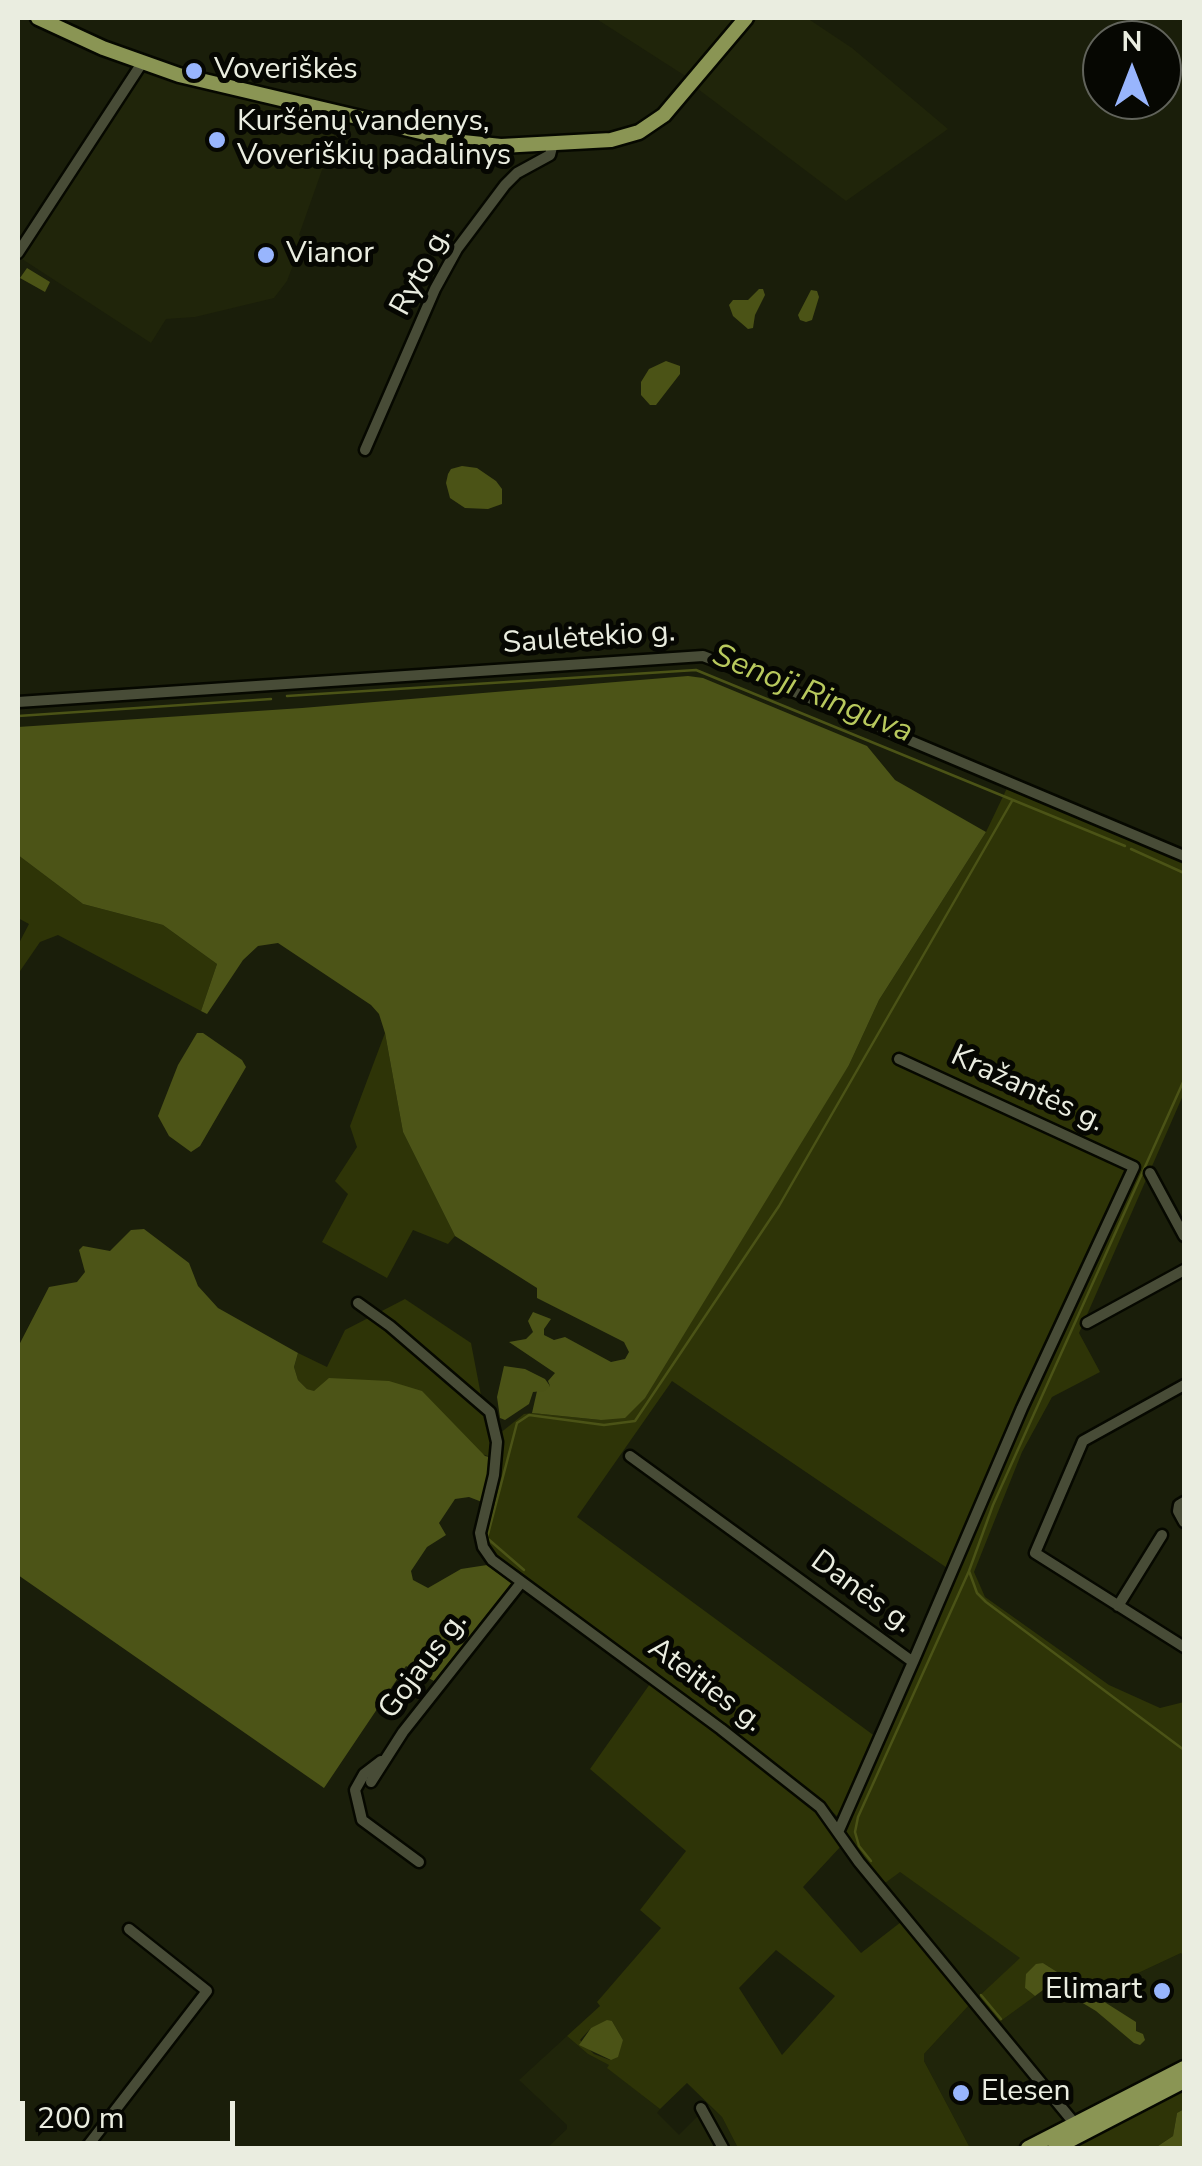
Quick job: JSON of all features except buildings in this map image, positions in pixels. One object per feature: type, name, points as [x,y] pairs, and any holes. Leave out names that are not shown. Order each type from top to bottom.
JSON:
[{"type":"main road","points":[[38,18],[142,63],[223,86],[463,142],[501,146],[610,140],[639,132],[652,125],[680,97],[746,18]]},
{"type":"main road","points":[[1055,2148],[1078,2130],[1184,2068]]},
{"type":"main road","points":[[1028,2148],[1078,2130],[1184,2081]]},
{"type":"street","points":[[18,252],[142,63]]},
{"type":"street","name":"Ryto g.","points":[[366,450],[448,263],[505,185],[550,155],[553,143]]},
{"type":"street","name":"Saulėtekio g.","points":[[18,702],[702,656],[1184,856]]},
{"type":"street","name":"Kražantės g.","points":[[899,1060],[1134,1167],[1015,1425],[914,1662]]},
{"type":"street","points":[[1150,1173],[1184,1236]]},
{"type":"street","points":[[1087,1323],[1184,1270]]},
{"type":"street","name":"Ateities g.","points":[[358,1304],[390,1326],[490,1412],[497,1442],[480,1539],[492,1560],[805,1794],[839,1830],[858,1862],[1078,2130]]},
{"type":"street","points":[[1184,1385],[1083,1441],[1035,1554],[1184,1646]]},
{"type":"street","name":"Danės g.","points":[[630,1456],[914,1662],[839,1830]]},
{"type":"street","points":[[1184,1502],[1178,1511],[1184,1522]]},
{"type":"street","points":[[1118,1606],[1162,1535]]},
{"type":"street","name":"Gojaus g.","points":[[370,1782],[402,1732],[520,1584]]},
{"type":"street","points":[[387,1758],[364,1774],[355,1790],[362,1820],[419,1862]]},
{"type":"street","points":[[86,2148],[207,1991],[129,1929]]},
{"type":"street","points":[[701,2108],[723,2148]]},
{"type":"shaded area","points":[[595,18],[739,18],[690,79]]},
{"type":"shaded area","points":[[751,18],[807,18],[852,48],[948,129],[846,201],[694,86]]},
{"type":"shaded area","points":[[143,68],[339,122],[299,235],[303,239],[287,281],[274,298],[195,317],[166,319],[151,343],[19,257]]},
{"type":"shaded area","points":[[27,268],[50,282],[45,292],[20,278]]},
{"type":"shaded area","points":[[759,289],[765,295],[753,328],[748,329],[733,316],[729,305],[733,300],[748,300]]},
{"type":"shaded area","points":[[811,290],[817,291],[819,297],[812,320],[806,322],[798,315]]},
{"type":"shaded area","points":[[666,361],[680,366],[680,374],[656,405],[650,405],[641,395],[641,382],[649,369]]},
{"type":"shaded area","points":[[462,466],[477,468],[496,481],[502,489],[502,504],[488,509],[465,508],[450,498],[448,474]]},
{"type":"shaded area","points":[[688,676],[703,678],[867,746],[895,780],[986,832],[879,1000],[849,1065],[645,1398],[625,1418],[601,1420],[532,1413],[537,1391],[550,1386],[548,1381],[555,1373],[509,1342],[526,1339],[533,1332],[528,1321],[533,1312],[551,1319],[544,1335],[554,1340],[565,1337],[611,1362],[625,1359],[629,1352],[624,1342],[537,1298],[537,1288],[455,1236],[403,1132],[379,1014],[278,943],[258,946],[243,960],[207,1014],[201,1011],[217,964],[163,925],[83,904],[18,855],[18,727]]},
{"type":"shaded area","points":[[1008,786],[1184,859],[1184,1093],[1079,1333],[1100,1372],[1052,1397],[1022,1452],[974,1572],[985,1597],[1109,1685],[1160,1708],[1184,1702],[1184,1958],[1181,1953],[1136,1974],[1099,1999],[1043,1963],[1025,1988],[1035,1996],[998,2023],[976,1999],[1020,1958],[900,1872],[881,1886],[846,1832],[846,1821],[956,1574],[672,1381],[577,1517],[876,1737],[839,1818],[740,1738],[502,1563],[484,1539],[499,1434],[524,1414],[601,1420],[849,1065],[879,1000],[986,832]]},
{"type":"shaded area","points":[[18,855],[83,904],[163,925],[217,964],[201,1011],[58,935],[40,942],[18,974],[18,945],[29,924],[18,918]]},
{"type":"shaded area","points":[[197,1033],[203,1033],[242,1060],[246,1067],[200,1146],[191,1152],[169,1136],[158,1116],[178,1065]]},
{"type":"shaded area","points":[[385,1033],[403,1132],[455,1236],[448,1244],[413,1230],[387,1278],[322,1242],[348,1194],[335,1181],[357,1147],[350,1126]]},
{"type":"shaded area","points":[[144,1229],[189,1263],[198,1286],[218,1308],[298,1353],[294,1367],[298,1380],[307,1389],[314,1391],[329,1378],[389,1381],[422,1391],[485,1456],[493,1458],[482,1502],[469,1497],[455,1499],[439,1523],[446,1535],[427,1547],[411,1571],[413,1580],[428,1588],[461,1569],[487,1565],[512,1583],[434,1681],[406,1666],[324,1788],[18,1575],[18,1347],[49,1287],[77,1282],[85,1272],[79,1250],[83,1246],[110,1251],[131,1230]]},
{"type":"shaded area","points":[[405,1299],[471,1343],[493,1458],[307,1389],[298,1380],[294,1367],[298,1353],[327,1367],[345,1330]]},
{"type":"shaded area","points":[[504,1366],[525,1369],[550,1386],[533,1392],[529,1404],[505,1420],[500,1418],[497,1397]]},
{"type":"shaded area","points":[[652,1681],[824,1814],[842,1845],[803,1887],[861,1953],[901,1922],[970,2004],[924,2054],[924,2061],[970,2148],[738,2148],[722,2117],[687,2083],[660,2109],[607,2068],[609,2065],[567,2036],[600,2006],[597,2002],[661,1928],[640,1910],[686,1851],[590,1769]],"holes":[[[776,1950],[835,1996],[782,2055],[739,1988]],[[612,2021],[623,2040],[610,2060],[594,2054],[580,2040],[591,2028]]]},
{"type":"shaded area","points":[[899,1871],[1021,1958],[976,1999],[881,1886]]},
{"type":"shaded area","points":[[1181,1953],[1184,2061],[1072,2117],[998,2023],[1034,1996],[1026,1974],[1099,1999],[1136,1974]]},
{"type":"shaded area","points":[[1043,1963],[1136,2022],[1136,2031],[1145,2040],[1140,2045],[1134,2043],[1096,2011],[1051,1984],[1035,1996],[1025,1988],[1026,1974]]},
{"type":"shaded area","points":[[970,2004],[1064,2121],[1013,2148],[970,2148],[924,2061],[924,2054]]},
{"type":"shaded area","points":[[612,2021],[623,2040],[618,2057],[611,2060],[579,2045],[591,2028]]},
{"type":"shaded area","points":[[567,2036],[588,2054],[610,2065],[608,2068],[660,2109],[657,2113],[679,2135],[709,2105],[722,2117],[738,2148],[547,2148],[567,2125],[519,2080]]},
{"type":"shaded area","points":[[1184,2088],[1184,2109],[1177,2113],[1173,2136],[1155,2148],[1068,2148]]},
{"type":"shaded area","points":[[1184,2109],[1184,2146],[1155,2148],[1173,2136],[1177,2113]]},
{"type":"waterway","name":"Senoji Ringuva","points":[[287,696],[696,670],[1125,846]]},
{"type":"waterway","name":"Senoji Ringuva","points":[[18,716],[271,699]]},
{"type":"waterway","points":[[524,1570],[487,1538],[517,1423],[529,1415],[604,1425],[635,1421],[779,1206],[1012,801]]},
{"type":"waterway","name":"Senoji Ringuva","points":[[1131,849],[1184,873]]},
{"type":"waterway","points":[[871,1861],[859,1846],[855,1832],[858,1817],[1184,1080]]},
{"type":"waterway","points":[[969,1571],[977,1593],[986,1602],[1184,1750]]},
{"type":"waterway","points":[[981,1995],[1001,2019]]},
{"type":"place","name":"Voveriškės","points":[[194,71]]},
{"type":"place","name":"Kuršėnų vandenys, Voveriškių padalinys","points":[[217,140]]},
{"type":"place","name":"Vianor","points":[[266,255]]},
{"type":"place","name":"Elimart","points":[[1162,1991]]},
{"type":"place","name":"Elesen","points":[[961,2093]]}]
